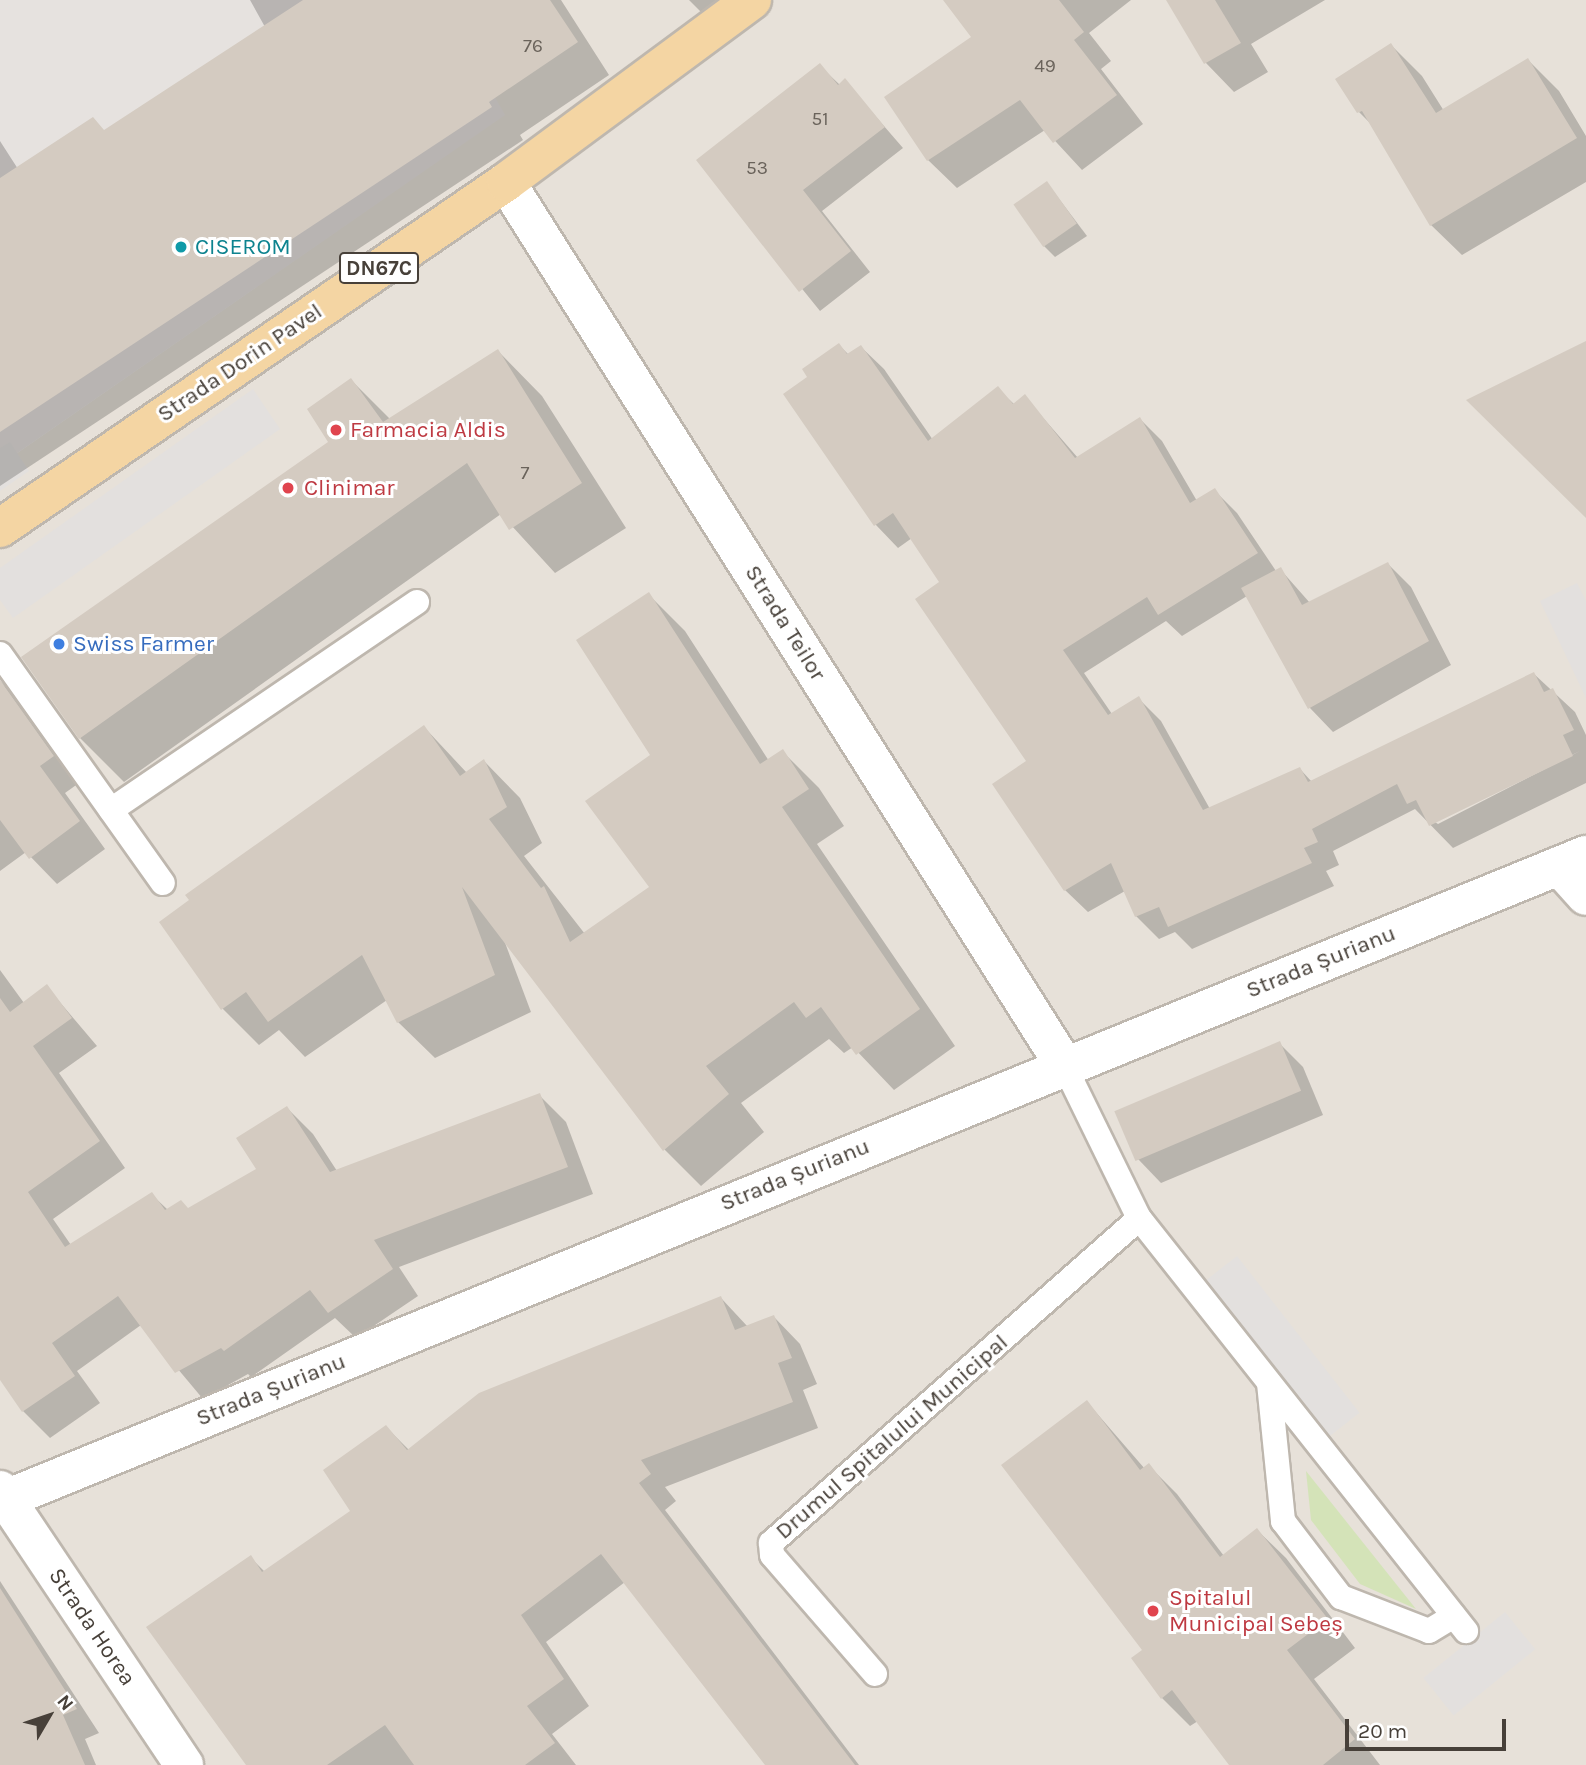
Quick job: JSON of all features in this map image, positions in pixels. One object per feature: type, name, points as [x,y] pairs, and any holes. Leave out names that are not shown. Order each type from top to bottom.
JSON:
[{"type":"main road","name":"Strada Dorin Pavel","points":[[0,528],[506,182],[752,0]]},
{"type":"street","name":"Strada Teilor","points":[[506,182],[1064,1065]]},
{"type":"street","name":"Strada Șurianu","points":[[3,1495],[1572,860]]},
{"type":"street","points":[[1572,860],[1586,896]]},
{"type":"street","name":"Strada Horea","points":[[3,1495],[184,1765]]},
{"type":"lane","points":[[111,810],[417,602]]},
{"type":"lane","points":[[0,654],[163,883]]},
{"type":"lane","points":[[1064,1065],[1139,1218],[1269,1382],[1460,1624],[1429,1632],[1341,1597],[1283,1521],[1269,1382]]},
{"type":"lane","name":"Drumul Spitalului Municipal","points":[[875,1674],[772,1555],[771,1543],[1139,1218]]},
{"type":"shaded area","points":[[0,0],[440,0],[505,115],[0,465]]},
{"type":"shaded area","points":[[440,0],[1586,0],[1586,1765],[0,1765],[0,465],[504,115]]},
{"type":"shaded area","points":[[253,389],[280,429],[13,618],[0,600],[0,568]]},
{"type":"shaded area","points":[[10,442],[29,471],[0,491],[0,448]]},
{"type":"shaded area","points":[[1577,583],[1586,601],[1586,698],[1540,601]]},
{"type":"shaded area","points":[[1237,1256],[1360,1413],[1328,1437],[1205,1281]]},
{"type":"shaded area","points":[[1505,1612],[1535,1649],[1454,1715],[1423,1678]]},
{"type":"green space","points":[[1306,1471],[1416,1609],[1360,1584],[1311,1520]]},
{"type":"building","points":[[303,0],[550,0],[578,42],[489,102],[492,107],[0,432],[0,178],[93,117],[104,130]]},
{"type":"building","points":[[943,0],[1059,0],[1084,32],[1074,40],[1117,95],[1053,143],[1020,100],[927,161],[884,97],[971,37]]},
{"type":"building","points":[[1166,0],[1215,0],[1241,43],[1204,64]]},
{"type":"building","points":[[1391,43],[1436,113],[1528,58],[1577,138],[1430,226],[1362,111],[1357,113],[1335,79]]},
{"type":"building","points":[[820,63],[838,85],[845,78],[885,127],[803,190],[851,251],[799,292],[696,160]]},
{"type":"building","points":[[1047,181],[1077,224],[1043,247],[1013,205]]},
{"type":"building","points":[[1586,341],[1586,518],[1466,400]]},
{"type":"building","points":[[839,343],[847,354],[861,345],[928,441],[998,386],[1013,404],[1025,394],[1075,458],[1140,417],[1190,503],[1215,488],[1258,553],[1158,615],[1147,597],[1063,650],[1108,715],[1139,696],[1203,810],[1300,767],[1308,782],[1534,672],[1544,692],[1553,688],[1574,730],[1563,735],[1573,756],[1429,826],[1416,800],[1407,804],[1397,784],[1312,829],[1318,842],[1304,848],[1312,863],[1168,927],[1159,907],[1135,917],[1111,863],[1064,891],[992,784],[1026,761],[915,599],[939,582],[893,513],[874,526],[783,394],[807,377],[802,369]]},
{"type":"building","points":[[498,349],[582,483],[509,530],[467,463],[79,739],[21,657],[328,442],[307,409],[351,378],[383,422]]},
{"type":"building","points":[[1388,562],[1429,641],[1308,709],[1241,588],[1281,567],[1302,605]]},
{"type":"building","points":[[649,592],[760,764],[783,749],[809,789],[782,807],[920,1009],[856,1055],[821,1007],[806,1018],[794,1002],[706,1066],[729,1094],[663,1151],[462,887],[495,975],[397,1023],[362,955],[268,1022],[246,992],[221,1010],[159,922],[189,900],[185,895],[424,725],[460,776],[484,759],[507,807],[489,819],[541,888],[544,886],[570,942],[649,887],[585,801],[650,755],[576,640]]},
{"type":"building","points":[[0,680],[54,756],[40,766],[80,821],[29,859],[0,820]]},
{"type":"building","points":[[47,984],[72,1018],[33,1046],[100,1141],[28,1192],[65,1247],[152,1192],[165,1210],[181,1200],[188,1208],[256,1169],[236,1138],[287,1106],[330,1172],[540,1093],[568,1167],[374,1240],[393,1269],[328,1313],[310,1290],[224,1351],[221,1348],[175,1373],[118,1296],[52,1343],[75,1376],[22,1412],[0,1380],[0,998],[10,1012]]},
{"type":"building","points":[[1280,1041],[1301,1091],[1135,1161],[1114,1111]]},
{"type":"building","points":[[721,1296],[735,1330],[774,1315],[792,1358],[778,1363],[793,1402],[641,1460],[651,1474],[639,1483],[855,1765],[765,1765],[601,1554],[521,1615],[564,1679],[527,1706],[555,1743],[525,1765],[414,1765],[385,1725],[327,1765],[246,1765],[146,1627],[251,1555],[262,1572],[350,1511],[323,1470],[386,1425],[407,1450],[479,1393]]},
{"type":"building","points":[[1087,1400],[1140,1470],[1149,1463],[1220,1557],[1257,1528],[1328,1619],[1287,1650],[1355,1739],[1323,1765],[1229,1765],[1172,1690],[1161,1699],[1131,1658],[1142,1650],[1001,1465]]},
{"type":"building","points":[[0,1588],[77,1709],[63,1715],[85,1765],[0,1765]]},
{"type":"place","name":"CISEROM","points":[[181,247]]},
{"type":"place","name":"Farmacia Aldis","points":[[336,430]]},
{"type":"place","name":"Clinimar","points":[[288,488]]},
{"type":"place","name":"Swiss Farmer","points":[[59,644]]},
{"type":"place","name":"Spitalul Municipal Sebeș","points":[[1153,1611]]}]
